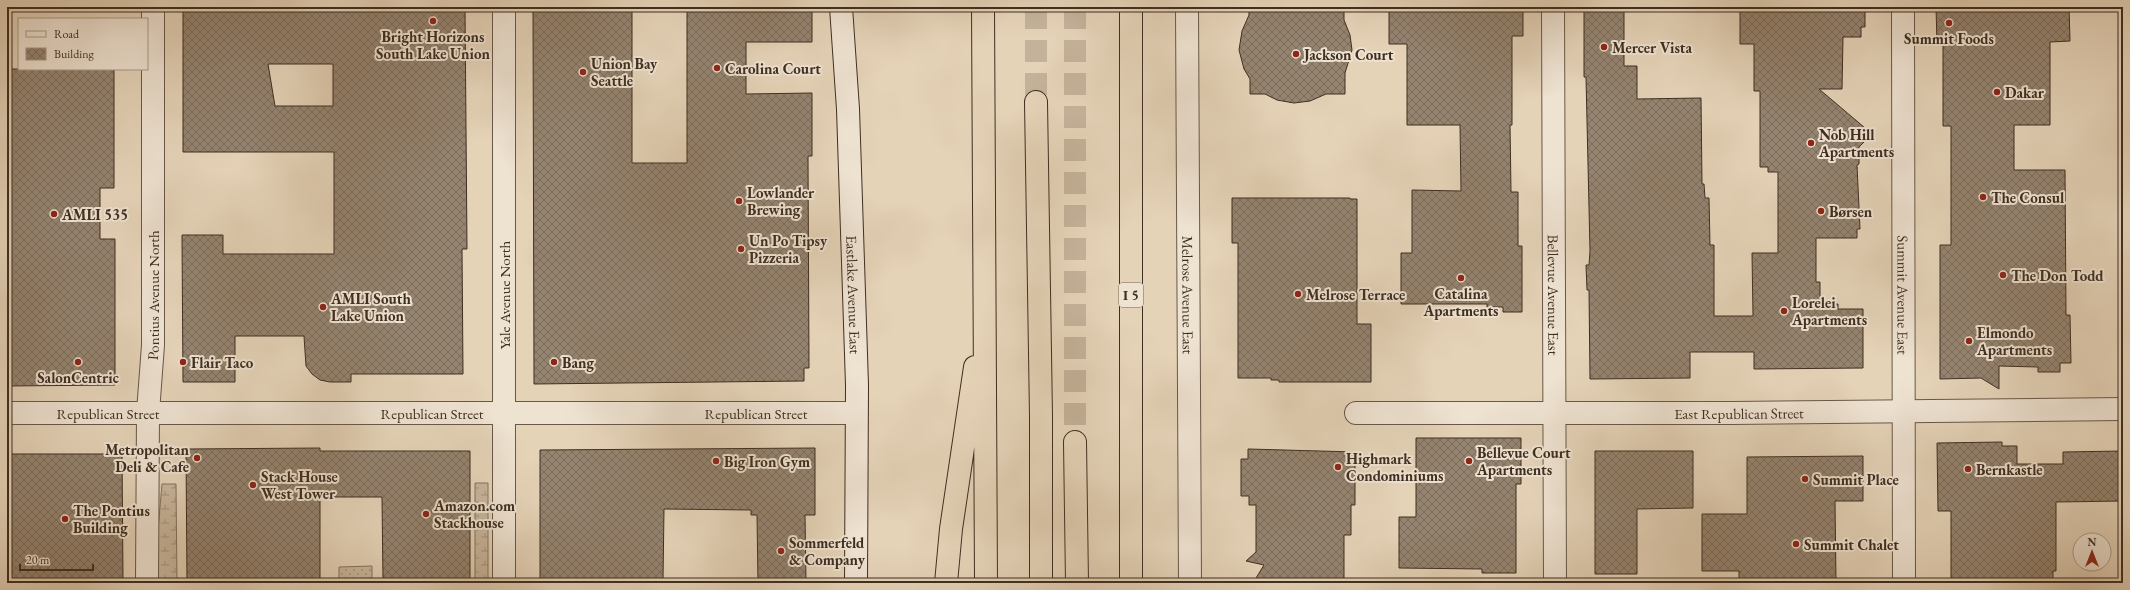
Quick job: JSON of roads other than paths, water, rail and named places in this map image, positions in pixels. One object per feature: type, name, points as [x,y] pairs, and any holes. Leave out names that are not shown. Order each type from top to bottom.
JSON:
[{"type":"highway","points":[[983,7],[986,583]]},
{"type":"highway","points":[[994,7],[995,583]]},
{"type":"highway","name":"I 5","points":[[1131,7],[1131,583]]},
{"type":"highway","points":[[1036,102],[1041,416],[1041,583]]},
{"type":"highway","points":[[946,583],[951,529],[985,295]]},
{"type":"highway","points":[[1075,442],[1077,583]]},
{"type":"street","name":"Pontius Avenue North","points":[[147,583],[148,412],[152,345],[152,7]]},
{"type":"street","name":"Yale Avenue North","points":[[504,7],[504,583]]},
{"type":"street","name":"Eastlake Avenue East","points":[[841,7],[848,109],[856,413],[856,583]]},
{"type":"street","name":"Melrose Avenue East","points":[[1187,7],[1190,583]]},
{"type":"street","name":"Bellevue Avenue East","points":[[1553,7],[1555,583]]},
{"type":"street","name":"Summit Avenue East","points":[[1903,7],[1905,412],[1904,583]]},
{"type":"street","name":"East Republican Street","points":[[1356,413],[1905,412],[2123,409]]},
{"type":"street","name":"Republican Street","points":[[7,413],[856,413]]},
{"type":"tunnel","points":[[1036,7],[1036,102]]},
{"type":"tunnel","points":[[1075,7],[1075,442]]},
{"type":"place","name":"Bright Horizons South Lake Union","points":[[433,21]]},
{"type":"place","name":"Summit Foods","points":[[1949,23]]},
{"type":"place","name":"Mercer Vista","points":[[1604,47]]},
{"type":"place","name":"Jackson Court","points":[[1296,54]]},
{"type":"place","name":"Carolina Court","points":[[717,68]]},
{"type":"place","name":"Union Bay Seattle","points":[[583,72]]},
{"type":"place","name":"Dakar","points":[[1997,92]]},
{"type":"place","name":"Nob Hill Apartments","points":[[1811,143]]},
{"type":"place","name":"The Consul","points":[[1983,197]]},
{"type":"place","name":"Lowlander Brewing","points":[[739,201]]},
{"type":"place","name":"Børsen","points":[[1821,211]]},
{"type":"place","name":"AMLI 535","points":[[54,214]]},
{"type":"place","name":"Un Po Tipsy Pizzeria","points":[[741,249]]},
{"type":"place","name":"The Don Todd","points":[[2003,275]]},
{"type":"place","name":"Catalina Apartments","points":[[1461,278]]},
{"type":"place","name":"Melrose Terrace","points":[[1298,294]]},
{"type":"place","name":"AMLI South Lake Union","points":[[323,307]]},
{"type":"place","name":"Lorelei Apartments","points":[[1784,311]]},
{"type":"place","name":"Elmondo Apartments","points":[[1969,341]]},
{"type":"place","name":"SalonCentric","points":[[78,362]]},
{"type":"place","name":"Flair Taco","points":[[183,362]]},
{"type":"place","name":"Bang","points":[[554,362]]},
{"type":"place","name":"Metropolitan Deli & Cafe","points":[[197,458]]},
{"type":"place","name":"Big Iron Gym","points":[[716,461]]},
{"type":"place","name":"Bellevue Court Apartments","points":[[1469,461]]},
{"type":"place","name":"Highmark Condominiums","points":[[1338,467]]},
{"type":"place","name":"Bernkastle","points":[[1968,469]]},
{"type":"place","name":"Summit Place","points":[[1805,479]]},
{"type":"place","name":"Stack House West Tower","points":[[253,485]]},
{"type":"place","name":"Amazon.com Stackhouse","points":[[426,514]]},
{"type":"place","name":"The Pontius Building","points":[[65,519]]},
{"type":"place","name":"Summit Chalet","points":[[1796,544]]},
{"type":"place","name":"Sommerfeld & Company","points":[[781,551]]}]
